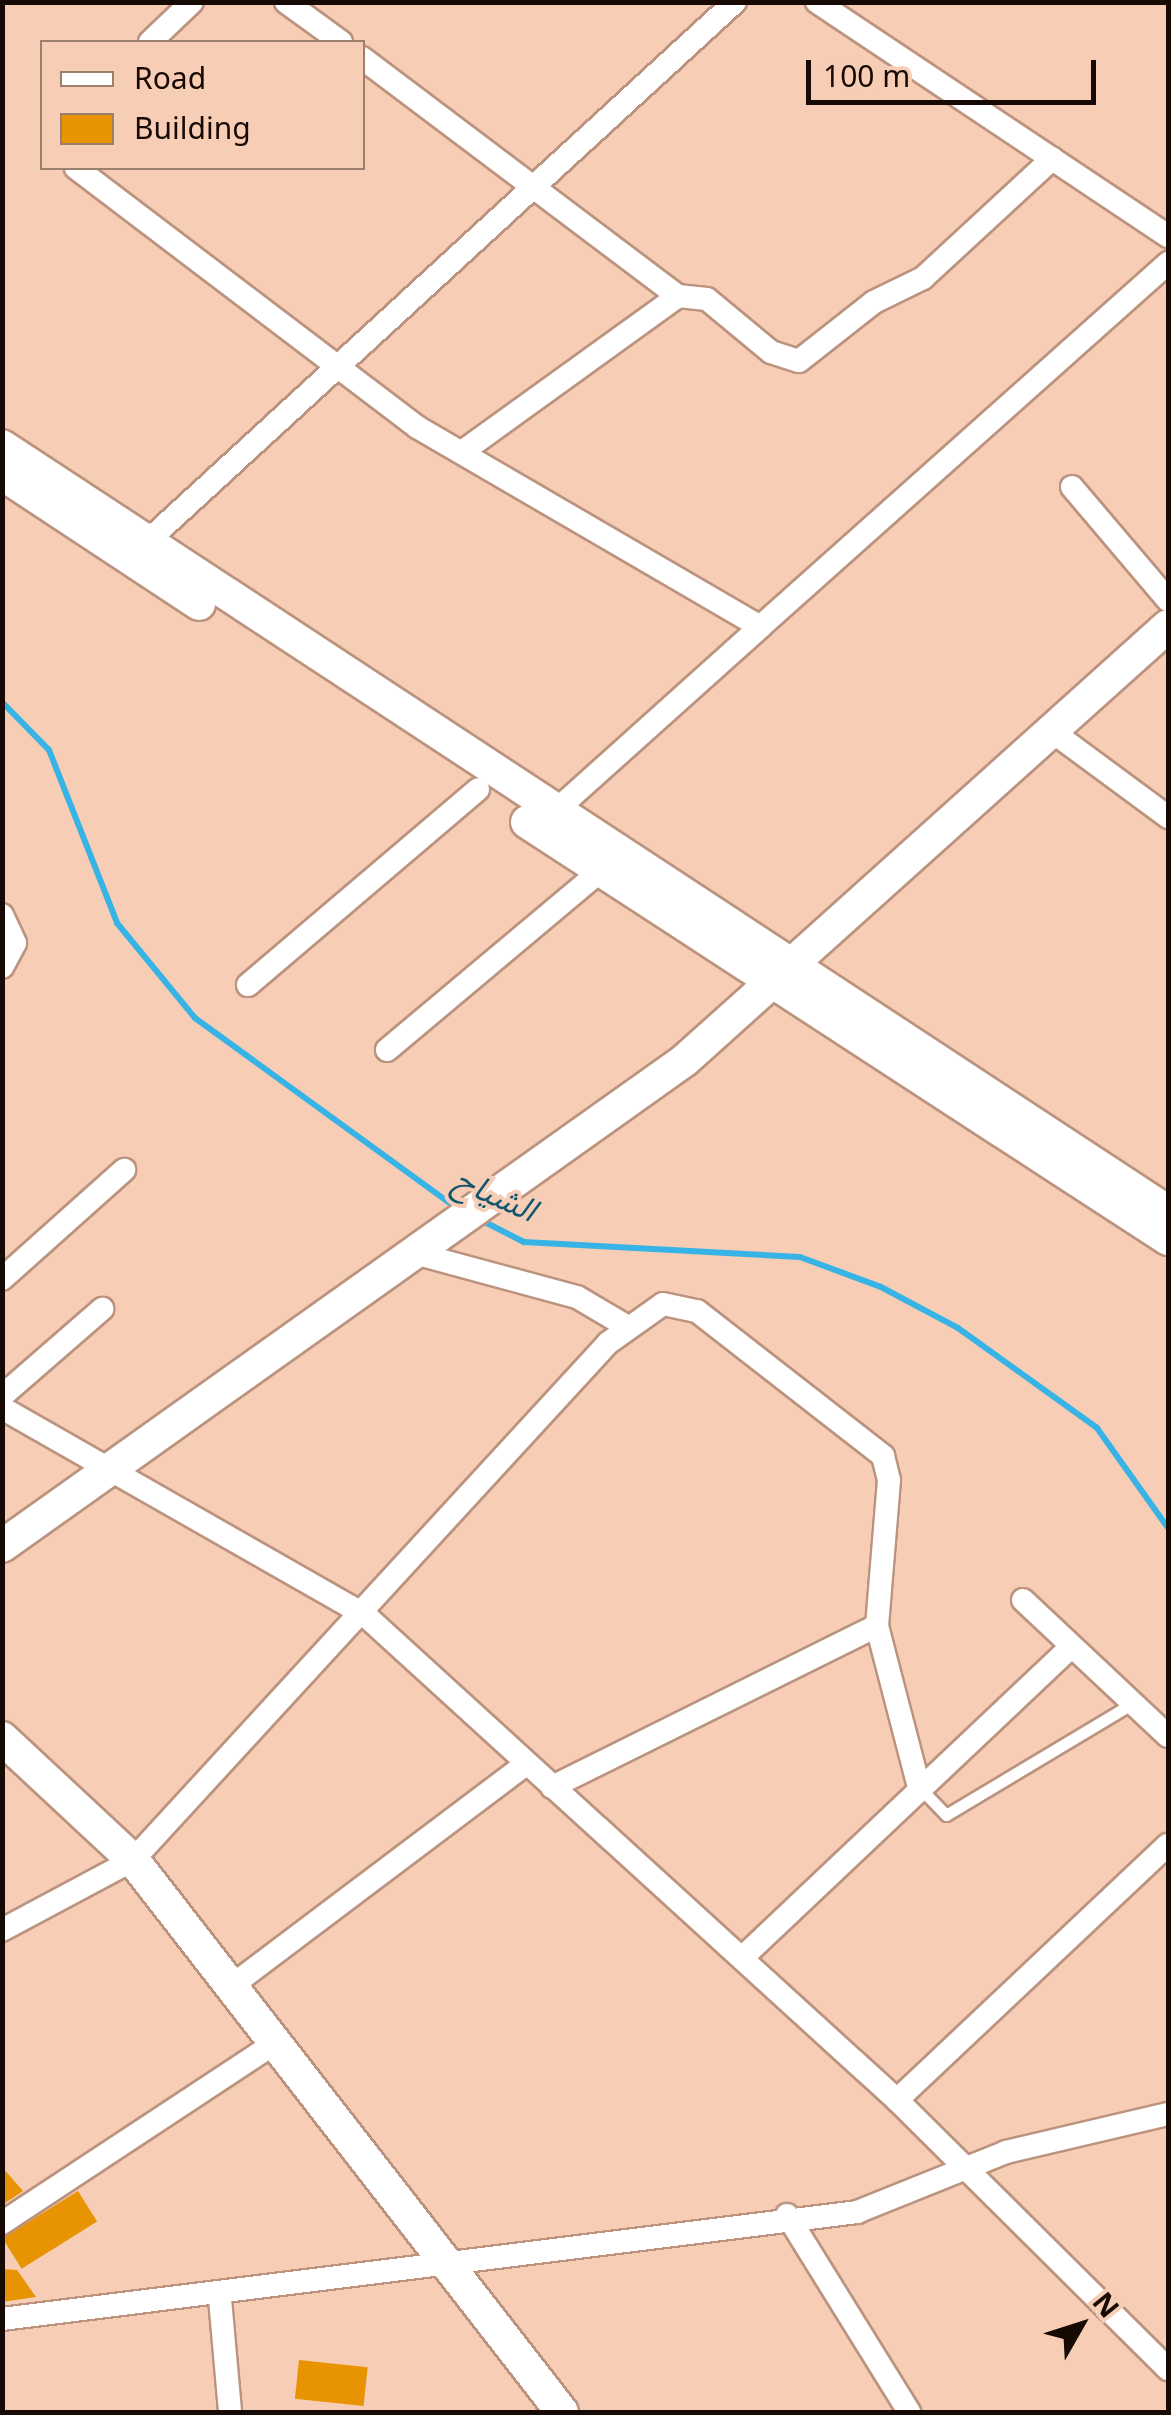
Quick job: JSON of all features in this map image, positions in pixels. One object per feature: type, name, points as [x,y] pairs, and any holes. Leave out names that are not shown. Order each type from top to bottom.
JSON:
[{"type":"main road","points":[[2,446],[138,550],[600,871],[780,974],[1168,1212]]},
{"type":"main road","points":[[2,474],[138,550],[553,813],[780,974],[1168,1239]]},
{"type":"main road","points":[[2,1546],[119,1469],[685,1060],[1168,626]]},
{"type":"main road","points":[[2,1738],[133,1860],[457,2268],[562,2412]]},
{"type":"street","points":[[152,40],[192,2]]},
{"type":"street","points":[[286,2],[338,40]]},
{"type":"street","points":[[138,550],[735,2]]},
{"type":"street","points":[[817,2],[1168,236]]},
{"type":"street","points":[[365,60],[538,186],[678,296],[707,300],[771,352],[798,361],[874,302],[923,278],[1052,159]]},
{"type":"street","points":[[79,170],[339,366],[462,452],[760,627]]},
{"type":"street","points":[[553,813],[1168,263]]},
{"type":"street","points":[[462,452],[678,296]]},
{"type":"street","points":[[1072,487],[1168,600]]},
{"type":"street","points":[[1050,730],[1168,817]]},
{"type":"street","points":[[248,985],[478,789]]},
{"type":"street","points":[[387,1050],[600,871]]},
{"type":"street","points":[[2,915],[16,943],[2,966]]},
{"type":"street","points":[[2,1279],[124,1170]]},
{"type":"street","points":[[414,1253],[577,1296],[628,1327]]},
{"type":"street","points":[[2,1930],[133,1860],[366,1616],[628,1327],[663,1304],[698,1310],[877,1448],[890,1480],[878,1626],[920,1788]]},
{"type":"street","points":[[2,1396],[102,1308]]},
{"type":"street","points":[[2,1408],[119,1469],[366,1616],[897,2100],[962,2169],[1168,2369]]},
{"type":"street","points":[[1023,1600],[1168,1736]]},
{"type":"street","points":[[552,1787],[878,1626]]},
{"type":"street","points":[[742,1958],[1071,1647]]},
{"type":"street","points":[[234,1984],[526,1765]]},
{"type":"street","points":[[897,2100],[1168,1844]]},
{"type":"street","points":[[2,2223],[276,2042]]},
{"type":"street","points":[[2,2319],[220,2299],[457,2268],[787,2214],[902,2201],[962,2169],[1168,2114]]},
{"type":"street","points":[[787,2214],[909,2412]]},
{"type":"street","points":[[220,2299],[230,2412]]},
{"type":"lane","points":[[920,1788],[946,1814],[1134,1702]]},
{"type":"building","points":[[2,2167],[23,2191],[2,2205]]},
{"type":"building","points":[[78,2191],[97,2222],[22,2269],[3,2238]]},
{"type":"building","points":[[2,2269],[17,2270],[36,2297],[2,2302]]},
{"type":"building","points":[[299,2360],[368,2367],[364,2406],[295,2399]]},
{"type":"waterway","name":"الشياح","points":[[2,702],[49,750],[117,923],[195,1018],[459,1210]]},
{"type":"waterway","name":"الشياح","points":[[479,1219],[524,1242],[800,1257],[881,1287],[958,1328],[1097,1428],[1168,1528]]}]
